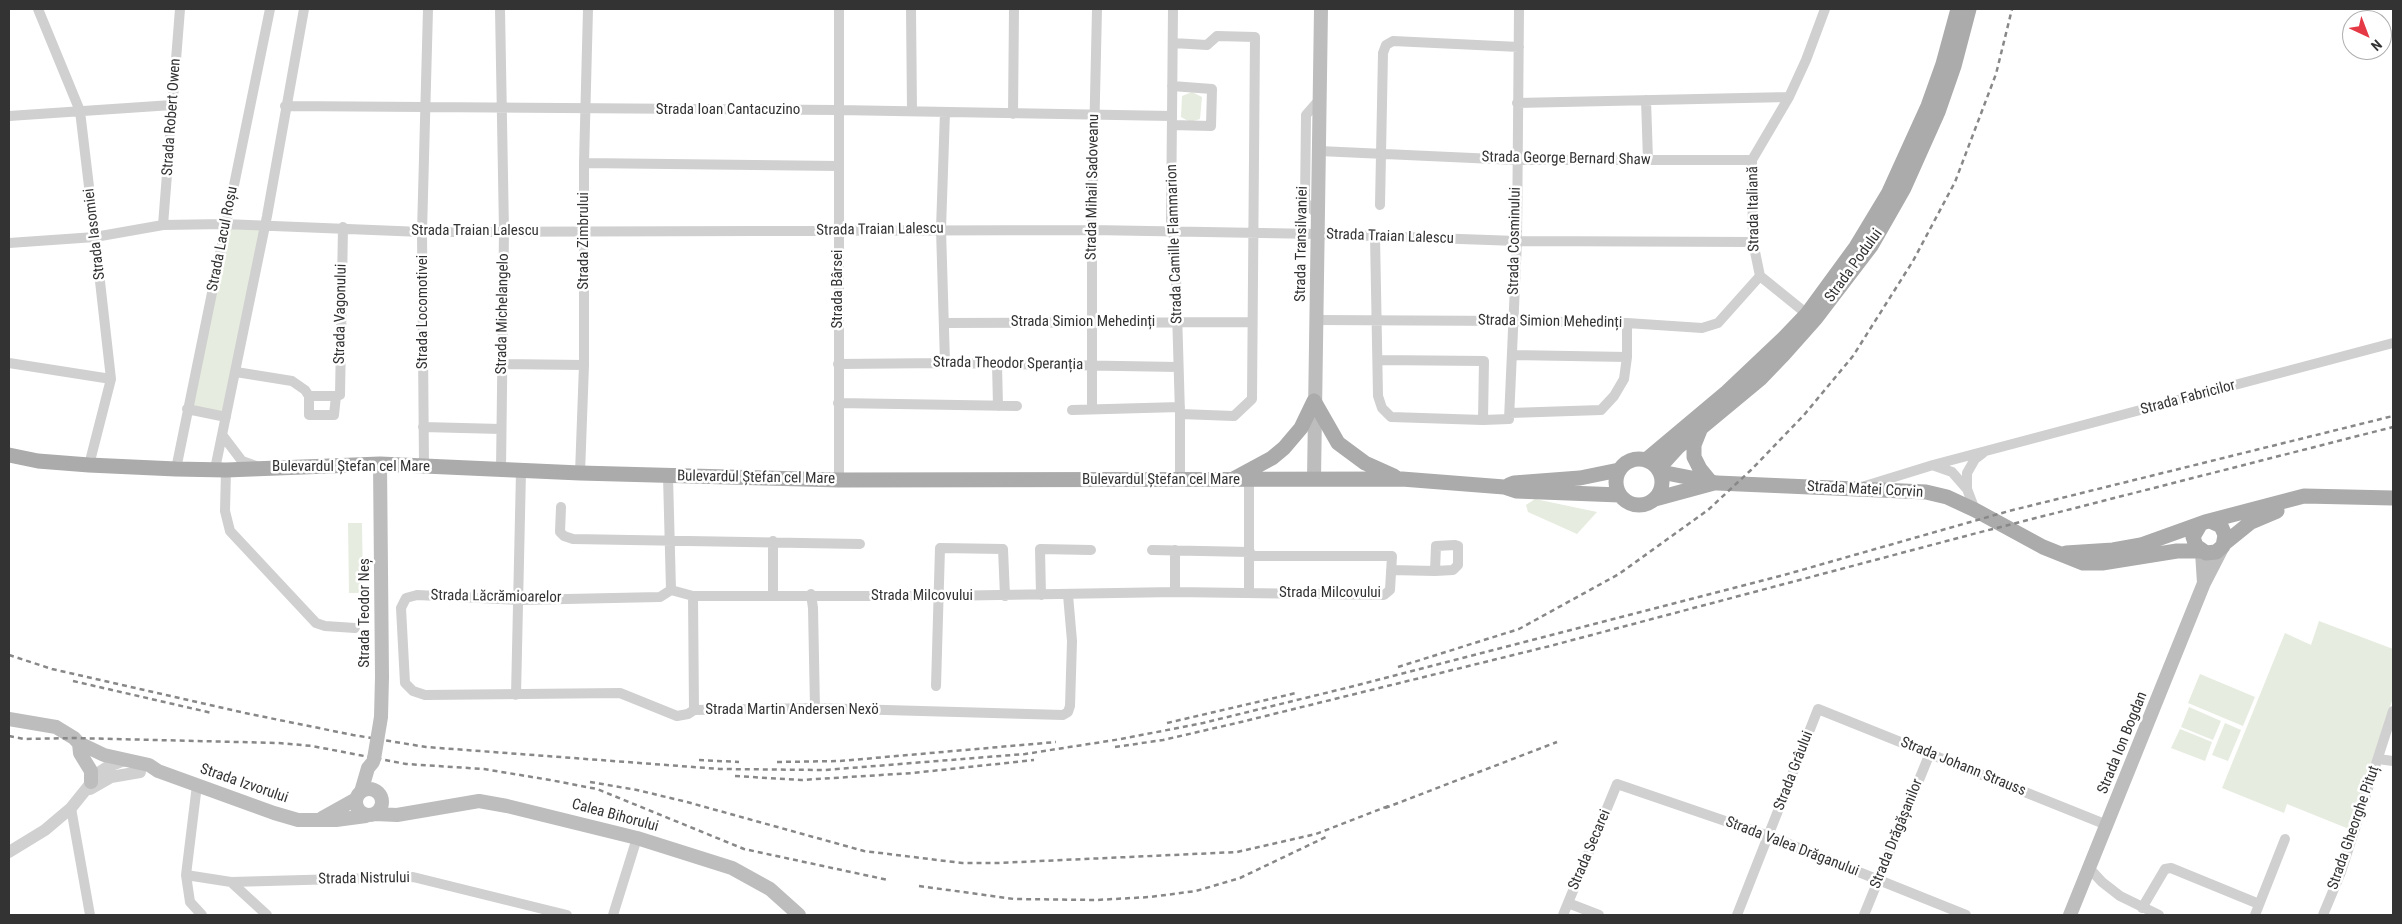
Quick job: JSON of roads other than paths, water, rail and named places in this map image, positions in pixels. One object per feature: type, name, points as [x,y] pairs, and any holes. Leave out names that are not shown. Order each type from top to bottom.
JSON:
[{"type":"main road","name":"Strada Transilvaniei","points":[[1314,479],[1321,9]]},
{"type":"main road","name":"Strada Podului","points":[[1655,467],[1727,392],[1807,314],[1856,248],[1888,194],[1928,106],[1943,64],[1958,9]]},
{"type":"main road","name":"Strada Podului","points":[[1655,467],[1760,379],[1816,318],[1871,246],[1904,188],[1938,112],[1954,66],[1969,9]]},
{"type":"main road","points":[[1314,401],[1338,442],[1365,463],[1402,479]]},
{"type":"main road","points":[[1232,479],[1255,468],[1284,448],[1301,428],[1314,401]]},
{"type":"main road","points":[[1702,428],[1694,445],[1694,457],[1700,469],[1713,481]]},
{"type":"main road","name":"Bulevardul Ștefan cel Mare","points":[[9,455],[89,466],[220,470],[380,464],[521,471],[839,480],[1402,479],[1504,487],[1516,491],[1620,496]]},
{"type":"main road","points":[[1630,461],[1713,481],[1655,499],[1642,506],[1634,506],[1627,503],[1620,496],[1615,484],[1619,470],[1630,461]]},
{"type":"main road","name":"Strada Teodor Neș","points":[[379,794],[374,760],[381,717],[382,677],[380,464]]},
{"type":"main road","points":[[1655,467],[1661,490],[1655,499]]},
{"type":"main road","name":"Bulevardul Ștefan cel Mare","points":[[1504,487],[1514,483],[1580,478],[1619,470]]},
{"type":"main road","name":"Strada Matei Corvin","points":[[1713,481],[1926,492],[1948,497],[2043,547],[2075,560],[2091,564],[2177,551],[2201,552]]},
{"type":"main road","name":"Strada Matei Corvin","points":[[2060,553],[2126,548],[2157,540],[2205,523],[2292,498],[2310,495],[2393,498]]},
{"type":"main road","name":"Strada Matei Corvin","points":[[2224,545],[2242,528],[2261,517],[2329,497]]},
{"type":"main road","points":[[2205,523],[2220,526],[2224,530],[2224,545],[2216,552],[2201,552],[2196,546],[2193,537],[2205,523]]},
{"type":"main road","name":"Strada Ion Bogdan","points":[[2070,915],[2204,583],[2224,545]]},
{"type":"main road","name":"Strada Ion Bogdan","points":[[2201,552],[2204,583]]},
{"type":"main road","points":[[9,719],[50,725],[65,731],[88,754],[109,766],[140,772]]},
{"type":"main road","points":[[78,743],[104,755],[125,760]]},
{"type":"main road","points":[[78,743],[80,753],[91,771],[91,782]]},
{"type":"main road","name":"Strada Izvorului","points":[[125,760],[149,765],[158,771],[274,814],[298,820],[321,818],[336,820],[370,815]]},
{"type":"main road","name":"Strada Teodor Neș","points":[[358,796],[368,768],[374,760]]},
{"type":"main road","name":"Strada Izvorului","points":[[140,772],[158,771]]},
{"type":"main road","points":[[379,794],[382,804],[370,815],[357,808],[358,796],[369,789],[379,794],[407,812]]},
{"type":"main road","name":"Strada Izvorului","points":[[321,818],[358,796]]},
{"type":"main road","name":"Calea Bihorului","points":[[370,815],[397,815],[479,801],[507,806],[637,838],[712,861],[749,876],[785,900],[799,915]]},
{"type":"street","name":"Strada Iasomiei","points":[[38,9],[80,111],[95,237],[110,379],[89,466]]},
{"type":"street","name":"Strada Robert Owen","points":[[164,226],[180,9]]},
{"type":"street","name":"Strada Lacul Roșu","points":[[176,469],[213,293],[224,224],[270,9]]},
{"type":"street","points":[[304,9],[265,225],[226,417],[220,470],[225,511],[230,531],[316,623],[325,626],[355,628]]},
{"type":"street","name":"Strada Locomotivei","points":[[424,465],[422,232],[428,9]]},
{"type":"street","name":"Strada Michelangelo","points":[[500,9],[504,107],[501,469]]},
{"type":"street","name":"Strada Zimbrului","points":[[580,473],[584,364],[584,163],[588,9]]},
{"type":"street","name":"Strada Bârsei","points":[[839,9],[839,480]]},
{"type":"street","points":[[911,9],[912,112]]},
{"type":"street","points":[[1013,114],[1014,9]]},
{"type":"street","name":"Strada Mihail Sadoveanu","points":[[1092,408],[1091,321],[1096,9]]},
{"type":"street","name":"Strada Camille Flammarion","points":[[1173,9],[1171,222],[1177,323],[1180,480]]},
{"type":"street","points":[[1519,9],[1518,103],[1789,97]]},
{"type":"street","name":"Strada Italiană","points":[[1760,276],[1753,242],[1752,160],[1789,97],[1806,60],[1825,9]]},
{"type":"street","points":[[1072,410],[1092,408],[1180,410],[1234,416],[1252,400],[1255,36],[1217,36],[1207,45],[1173,42]]},
{"type":"street","points":[[1380,205],[1379,155],[1383,53],[1386,46],[1393,41],[1519,47]]},
{"type":"street","name":"Strada Ioan Cantacuzino","points":[[285,106],[1094,114],[1172,120],[1211,126],[1212,89],[1172,86]]},
{"type":"street","points":[[1318,215],[1304,202],[1306,115],[1320,99]]},
{"type":"street","points":[[1646,100],[1648,160]]},
{"type":"street","name":"Strada Cosminului","points":[[1510,413],[1514,321],[1518,103]]},
{"type":"street","points":[[9,116],[172,105]]},
{"type":"street","points":[[945,112],[941,229],[945,363]]},
{"type":"street","name":"Strada George Bernard Shaw","points":[[1319,151],[1516,160],[1752,160]]},
{"type":"street","points":[[584,163],[839,166]]},
{"type":"street","name":"Strada Traian Lalescu","points":[[9,243],[95,237],[164,226],[224,224],[422,232],[1092,230],[1254,232],[1516,241],[1753,242]]},
{"type":"street","name":"Strada Vagonului","points":[[309,396],[309,415],[334,415],[336,396],[340,395],[342,228]]},
{"type":"street","points":[[1376,236],[1378,396],[1382,408],[1391,417],[1483,420],[1508,419],[1510,413],[1601,410],[1614,396],[1624,379],[1627,357],[1627,323]]},
{"type":"street","points":[[1760,276],[1807,314]]},
{"type":"street","name":"Strada Simion Mehedinți","points":[[1317,320],[1627,323],[1702,328],[1718,323],[1760,276]]},
{"type":"street","name":"Strada Simion Mehedinți","points":[[944,323],[1091,321],[1252,322]]},
{"type":"street","name":"Strada Fabricilor","points":[[1859,488],[1933,465],[2393,343]]},
{"type":"street","points":[[1512,355],[1627,357]]},
{"type":"street","points":[[1378,360],[1484,361],[1483,420]]},
{"type":"street","points":[[9,363],[110,379]]},
{"type":"street","name":"Strada Theodor Speranția","points":[[838,364],[945,363],[1178,367]]},
{"type":"street","points":[[502,364],[584,364]]},
{"type":"street","points":[[997,364],[998,406]]},
{"type":"street","points":[[236,372],[292,381],[305,390],[309,396],[336,396]]},
{"type":"street","points":[[838,403],[1017,406]]},
{"type":"street","points":[[187,410],[226,417]]},
{"type":"street","points":[[424,427],[501,429]]},
{"type":"street","points":[[223,436],[242,461],[259,468]]},
{"type":"street","points":[[1967,489],[1967,473],[1975,459],[1983,452]]},
{"type":"street","points":[[1933,465],[1952,472],[1967,489],[1975,510]]},
{"type":"street","points":[[516,695],[520,600],[521,471]]},
{"type":"street","points":[[668,476],[671,590]]},
{"type":"street","points":[[1249,479],[1249,592]]},
{"type":"street","points":[[561,507],[560,532],[568,538],[860,544]]},
{"type":"street","points":[[773,541],[773,595]]},
{"type":"street","points":[[936,686],[940,548],[1003,550],[1005,596]]},
{"type":"street","points":[[1041,596],[1040,549],[1091,550]]},
{"type":"street","name":"Strada Milcovului","points":[[671,590],[693,596],[811,594],[1041,596],[1175,592],[1384,595],[1390,590],[1392,556],[1250,554],[1152,550]]},
{"type":"street","points":[[1175,550],[1175,592]]},
{"type":"street","name":"Strada Milcovului","points":[[1391,570],[1435,571]]},
{"type":"street","name":"Strada Lăcrămioarelor","points":[[405,683],[401,608],[406,598],[417,595],[520,600],[660,597],[671,590]]},
{"type":"street","points":[[811,594],[814,608],[815,708]]},
{"type":"street","name":"Strada Martin Andersen Nexö","points":[[405,683],[413,691],[425,695],[620,693],[677,716],[688,714],[694,710],[815,708],[1063,715],[1068,712],[1070,706],[1072,641],[1068,595]]},
{"type":"street","points":[[693,596],[694,710]]},
{"type":"street","name":"Strada Johann Strauss","points":[[1818,709],[2107,825]]},
{"type":"street","name":"Strada Grâului","points":[[1736,915],[1818,709]]},
{"type":"street","name":"Strada Gheorghe Pituț","points":[[2323,915],[2340,872],[2393,711]]},
{"type":"street","name":"Strada Drăgășanilor","points":[[1864,915],[1930,753]]},
{"type":"street","points":[[2378,759],[2393,761]]},
{"type":"street","name":"Strada Izvorului","points":[[74,803],[91,782],[109,766],[125,760]]},
{"type":"street","name":"Strada Izvorului","points":[[9,852],[44,830],[98,784],[111,777],[140,772]]},
{"type":"street","name":"Strada Valea Drăganului","points":[[1617,784],[1769,836],[1966,915]]},
{"type":"street","name":"Strada Secarei","points":[[1563,915],[1617,784]]},
{"type":"street","points":[[197,785],[186,875],[190,902],[202,915]]},
{"type":"street","points":[[74,803],[90,915]]},
{"type":"street","points":[[613,915],[637,838]]},
{"type":"street","points":[[2254,915],[2285,839]]},
{"type":"street","points":[[2090,868],[2102,882],[2120,896],[2159,915]]},
{"type":"street","points":[[2142,908],[2165,869],[2171,868],[2259,904]]},
{"type":"street","name":"Strada Nistrului","points":[[186,875],[231,882],[413,877],[567,915]]},
{"type":"street","points":[[231,882],[267,915]]},
{"type":"street","points":[[1568,903],[1599,915]]},
{"type":"railway","points":[[1398,667],[1519,629],[1619,574],[1708,510],[1751,470],[1804,415],[1853,356],[1913,261],[1955,182],[1996,74],[2012,9]]},
{"type":"railway","points":[[9,655],[52,669],[245,713],[353,735],[426,747],[720,769],[825,770],[1025,754],[1121,739],[1203,723],[1346,688],[1784,575],[2009,511],[2393,416]]},
{"type":"railway","points":[[1115,747],[1163,740],[1241,722],[1550,646],[1977,533],[2393,427]]},
{"type":"railway","points":[[73,681],[212,713]]},
{"type":"railway","points":[[1167,723],[1296,693]]},
{"type":"railway","points":[[9,736],[24,739],[74,738],[279,743],[312,746],[406,764],[484,769],[597,789],[744,849],[888,880]]},
{"type":"railway","points":[[777,762],[840,761],[1056,742]]},
{"type":"railway","points":[[1385,808],[1557,742]]},
{"type":"railway","points":[[699,760],[739,762]]},
{"type":"railway","points":[[735,776],[801,780],[913,773],[1034,760]]},
{"type":"railway","points":[[590,782],[637,790],[687,802],[864,851],[962,863],[1237,852],[1316,834],[1391,805]]},
{"type":"railway","points":[[919,886],[1014,899],[1096,900],[1150,897],[1196,891],[1240,878],[1328,836]]}]
